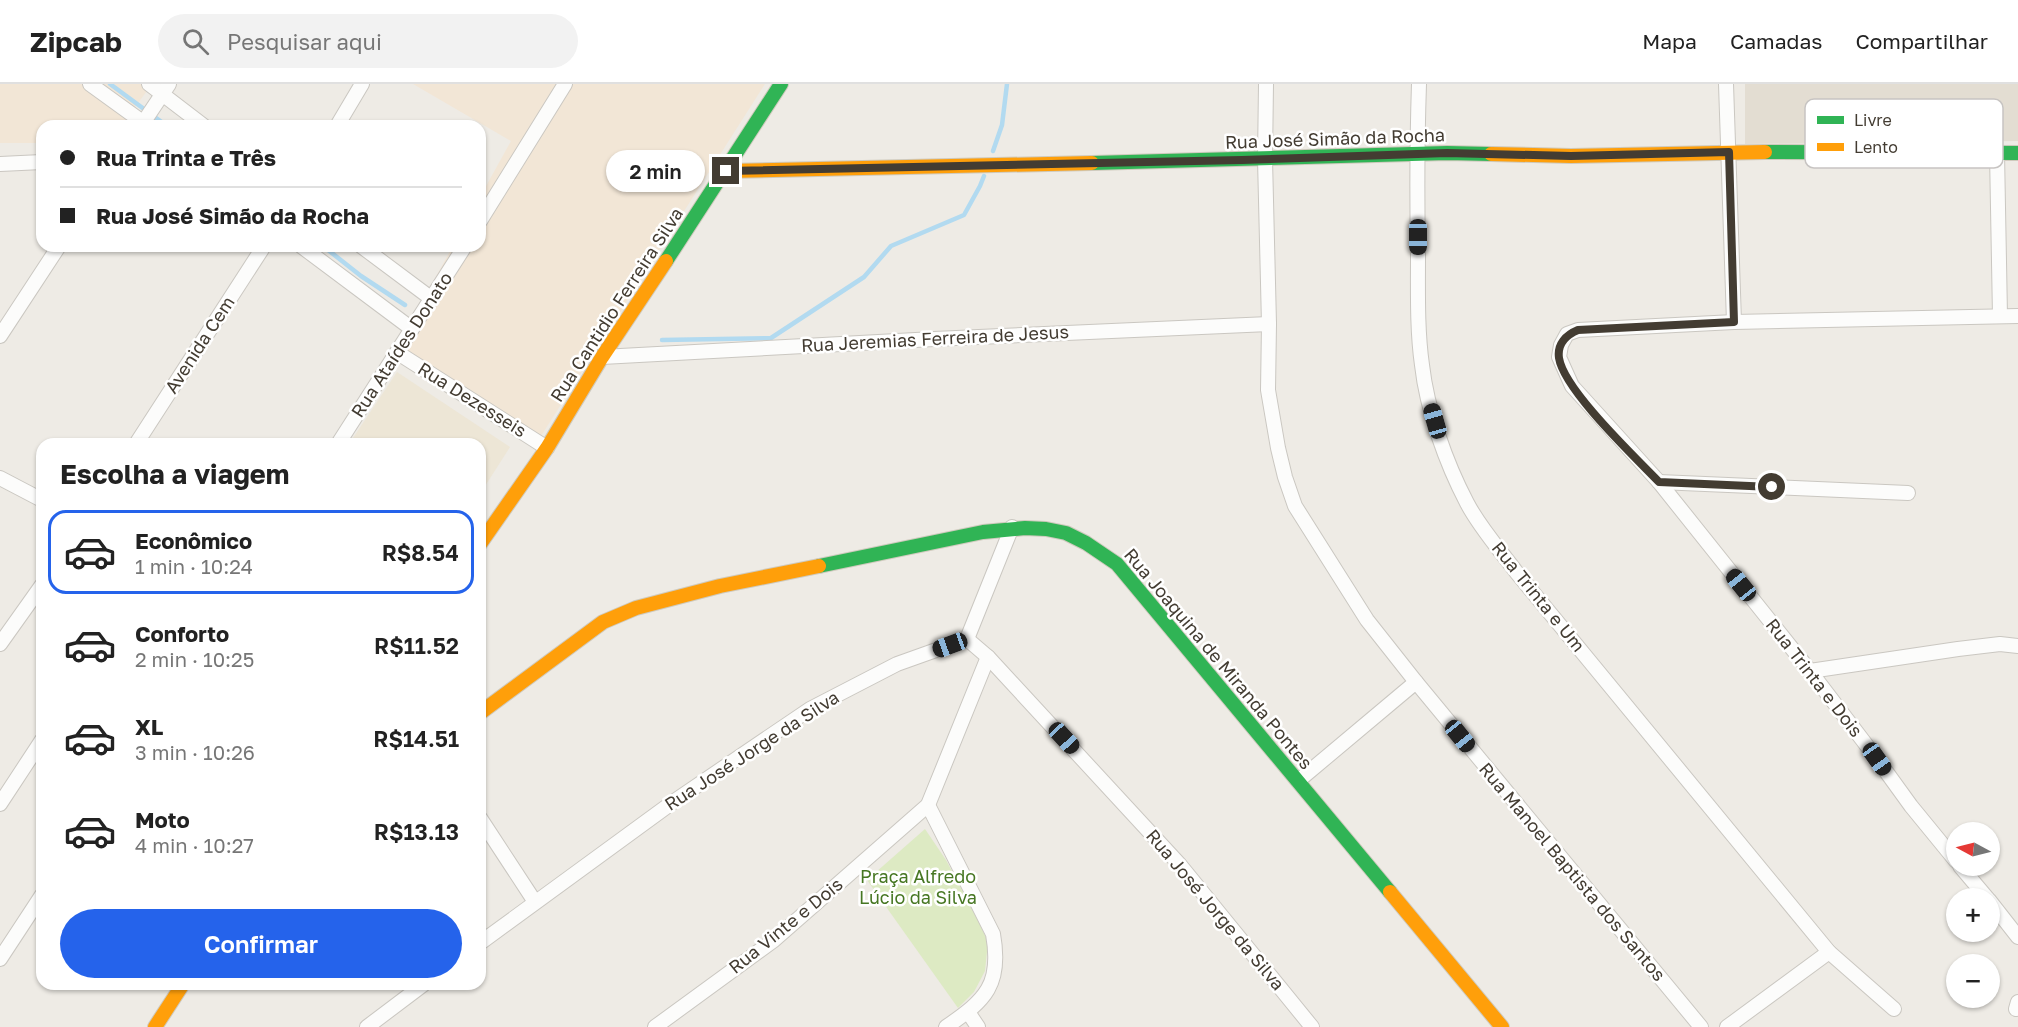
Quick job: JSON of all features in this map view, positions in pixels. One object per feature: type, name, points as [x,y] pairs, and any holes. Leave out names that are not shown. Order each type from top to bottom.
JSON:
[{"type":"street","points":[[90,84],[137,120]]},
{"type":"street","points":[[149,84],[166,89],[198,120]]},
{"type":"street","points":[[341,120],[362,84]]},
{"type":"street","points":[[486,211],[565,84]]},
{"type":"street","name":"Rua Cantidio Ferreira Silva","points":[[486,535],[547,447],[602,357],[781,84]]},
{"type":"street","name":"Rua Manoel Baptista dos Santos","points":[[1266,84],[1268,390],[1285,477],[1295,506],[1367,620],[1701,1027]]},
{"type":"street","name":"Rua Trinta e Um","points":[[1419,84],[1418,279],[1422,364],[1426,391],[1447,457],[1468,505],[1517,573],[1829,952],[1894,1009]]},
{"type":"street","points":[[1726,84],[1734,322],[2018,316]]},
{"type":"street","points":[[147,120],[166,89]]},
{"type":"street","name":"Rua José Simão da Rocha","points":[[726,171],[1447,153],[1571,156],[1805,152]]},
{"type":"street","points":[[0,164],[36,162]]},
{"type":"street","points":[[1996,168],[2000,316]]},
{"type":"street","points":[[0,336],[55,252]]},
{"type":"street","name":"Avenida Cem","points":[[140,438],[260,252]]},
{"type":"street","points":[[309,252],[412,329]]},
{"type":"street","points":[[369,252],[432,299]]},
{"type":"street","name":"Rua Ataídes Donato","points":[[342,438],[461,252]]},
{"type":"street","name":"Rua Trinta e Dois","points":[[1734,322],[1578,330],[1567,334],[1561,345],[1559,357],[1572,386],[1659,482],[1810,671],[1911,806],[1946,849]]},
{"type":"street","name":"Rua Jeremias Ferreira de Jesus","points":[[602,357],[1269,324]]},
{"type":"street","name":"Rua Dezesseis","points":[[398,353],[547,447]]},
{"type":"street","points":[[0,478],[36,497]]},
{"type":"street","points":[[1659,482],[1908,493]]},
{"type":"street","points":[[967,639],[1012,527]]},
{"type":"street","name":"Rua Joaquina de Miranda Pontes","points":[[486,709],[603,622],[636,608],[720,586],[1012,527],[1063,532],[1096,549],[1117,564],[1502,1027]]},
{"type":"street","points":[[0,644],[36,593]]},
{"type":"street","name":"Rua José Jorge da Silva","points":[[486,939],[673,802],[810,709],[897,664],[967,639],[988,657],[1180,865],[1312,1027]]},
{"type":"street","points":[[1810,671],[1958,649],[2000,644],[2018,646]]},
{"type":"street","name":"Rua Vinte e Dois","points":[[655,1027],[774,940],[928,805],[988,657]]},
{"type":"street","points":[[1298,781],[1416,682]]},
{"type":"street","points":[[0,804],[36,749]]},
{"type":"street","points":[[928,805],[993,934],[997,955],[995,974],[982,999],[946,1027]]},
{"type":"street","points":[[486,827],[535,902]]},
{"type":"street","points":[[1968,876],[1979,888]]},
{"type":"street","points":[[0,959],[36,904]]},
{"type":"street","points":[[2000,915],[2018,938]]},
{"type":"street","points":[[1727,1027],[1829,952]]},
{"type":"street","points":[[155,1027],[179,990]]},
{"type":"street","points":[[366,1027],[416,990]]},
{"type":"street","points":[[968,1012],[978,1027]]},
{"type":"shaded area","points":[[0,84],[152,84],[125,120],[36,120],[36,143],[0,143]]},
{"type":"shaded area","points":[[413,84],[765,84],[541,436],[398,345],[450,252],[486,252],[486,186],[511,141],[486,126],[486,120],[475,120]]},
{"type":"shaded area","points":[[1745,84],[2018,84],[2018,141],[2003,141],[2003,99],[1805,99],[1805,143],[1745,144]]},
{"type":"shaded area","points":[[397,372],[510,447],[486,485],[486,438],[353,438]]},
{"type":"green space","name":"Praça Alfredo Lúcio da Silva","points":[[925,829],[946,860],[988,942],[985,971],[974,992],[958,1008],[867,880]]},
{"type":"waterway","points":[[110,84],[159,120]]},
{"type":"waterway","points":[[993,151],[1002,125],[1007,84]]},
{"type":"waterway","points":[[662,340],[771,338],[864,277],[891,246],[964,215],[984,176]]},
{"type":"waterway","points":[[331,252],[361,276],[405,305]]},
{"type":"traffic: fast","points":[[666,261],[781,84]]},
{"type":"traffic: fast","points":[[1765,152],[1805,152]]},
{"type":"traffic: fast","points":[[1092,163],[1447,153],[1491,154]]},
{"type":"traffic: fast","points":[[2003,153],[2018,153]]},
{"type":"traffic: fast","points":[[819,566],[983,532],[1025,528],[1066,533],[1086,543],[1117,564],[1390,892]]},
{"type":"traffic: slow","points":[[1491,154],[1571,156],[1765,152]]},
{"type":"traffic: slow","points":[[726,171],[1092,163]]},
{"type":"traffic: slow","points":[[486,535],[547,448],[602,357],[666,261]]},
{"type":"traffic: slow","points":[[486,709],[603,622],[636,608],[720,586],[819,566]]},
{"type":"traffic: slow","points":[[1390,892],[1502,1027]]},
{"type":"traffic: slow","points":[[155,1027],[179,990]]},
{"type":"route","points":[[726,171],[1242,160],[1447,153],[1571,156],[1729,152],[1734,322],[1578,330],[1567,334],[1561,345],[1559,357],[1572,386],[1584,402],[1659,482],[1772,487]]}]
